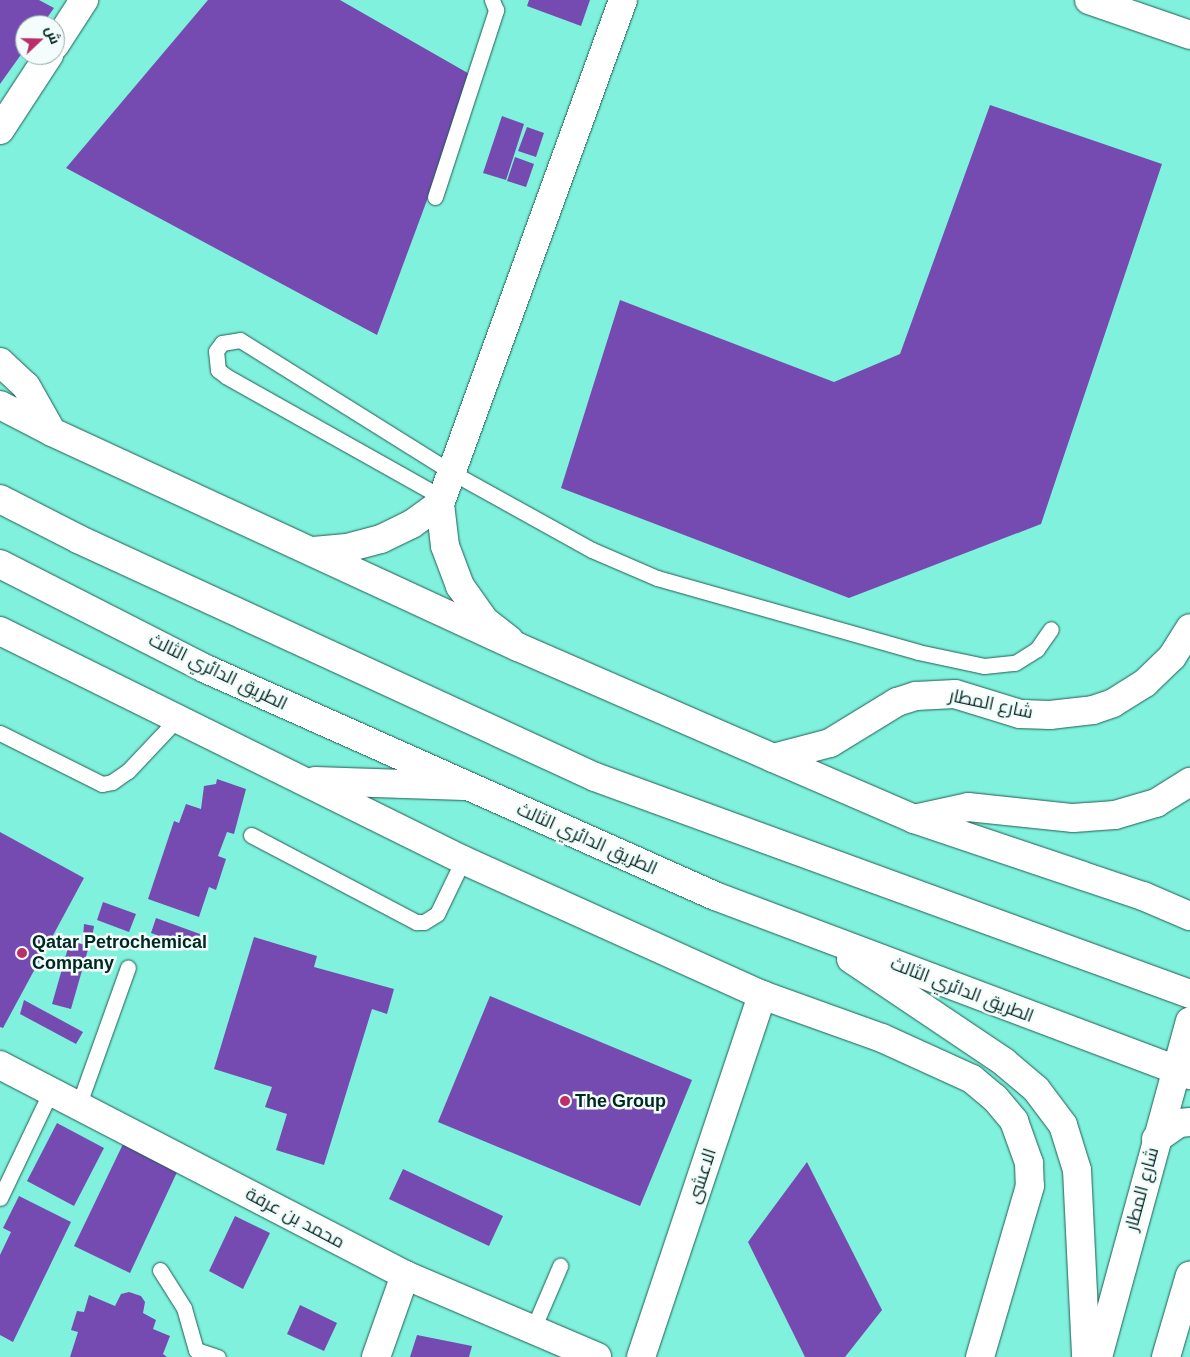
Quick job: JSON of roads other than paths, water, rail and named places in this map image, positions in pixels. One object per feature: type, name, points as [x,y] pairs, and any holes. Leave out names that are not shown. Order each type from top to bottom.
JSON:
[{"type":"main road","points":[[65,30],[84,0]]},
{"type":"main road","points":[[518,647],[485,620],[460,586],[445,546],[445,492],[623,0]]},
{"type":"main road","points":[[1089,0],[1190,35]]},
{"type":"main road","points":[[0,130],[42,65]]},
{"type":"main road","points":[[0,362],[26,386],[52,432]]},
{"type":"main road","points":[[0,405],[52,432],[313,550],[518,647],[914,819],[1143,896],[1190,916]]},
{"type":"main road","points":[[313,550],[347,548],[381,539],[412,524],[445,492]]},
{"type":"main road","points":[[0,499],[78,538],[595,777],[1190,994]]},
{"type":"main road","name":"الطريق الدائري الثالث","points":[[0,564],[206,669],[464,786],[714,896],[812,934],[1185,1066]]},
{"type":"main road","name":"شارع المطار","points":[[774,758],[830,744],[897,702],[916,696],[955,694],[1020,714],[1050,715],[1093,710],[1113,703],[1145,683],[1172,657],[1190,628]]},
{"type":"main road","points":[[0,631],[306,780],[464,860],[762,995],[882,1038],[946,1065],[972,1079],[995,1098],[1014,1121],[1025,1148],[1030,1186],[980,1357]]},
{"type":"main road","points":[[306,780],[464,786]]},
{"type":"main road","points":[[914,819],[968,808],[1073,818],[1115,815],[1156,803],[1190,782]]},
{"type":"main road","points":[[812,934],[1004,1062],[1036,1089],[1054,1111],[1072,1147],[1077,1170],[1086,1357]]},
{"type":"main road","name":"الاعشى","points":[[642,1357],[762,995]]},
{"type":"main road","name":"شارع المطار","points":[[1098,1357],[1156,1139],[1185,1066],[1190,1021]]},
{"type":"main road","name":"محمد بن عرفة","points":[[0,1065],[405,1275],[597,1357]]},
{"type":"main road","points":[[1156,1139],[1179,1123],[1190,1122]]},
{"type":"main road","points":[[376,1357],[405,1275]]},
{"type":"main road","points":[[1166,1357],[1190,1275]]},
{"type":"lane","points":[[435,197],[496,10],[492,0]]},
{"type":"lane","points":[[445,492],[240,340],[230,340],[216,351],[218,370],[226,376],[445,492],[592,550],[657,578],[918,652],[984,666],[1015,663],[1036,649],[1051,629]]},
{"type":"lane","points":[[0,733],[102,784],[112,782],[128,772],[178,718]]},
{"type":"lane","points":[[251,835],[416,922],[424,922],[437,914],[464,860]]},
{"type":"lane","points":[[78,1104],[128,968]]},
{"type":"lane","points":[[0,1198],[51,1091]]},
{"type":"lane","points":[[533,1329],[560,1266]]},
{"type":"lane","points":[[160,1270],[184,1308],[195,1353],[218,1357]]},
{"type":"place","name":"Qatar Petrochemical Company","points":[[22,953]]},
{"type":"place","name":"The Group","points":[[565,1101]]}]
